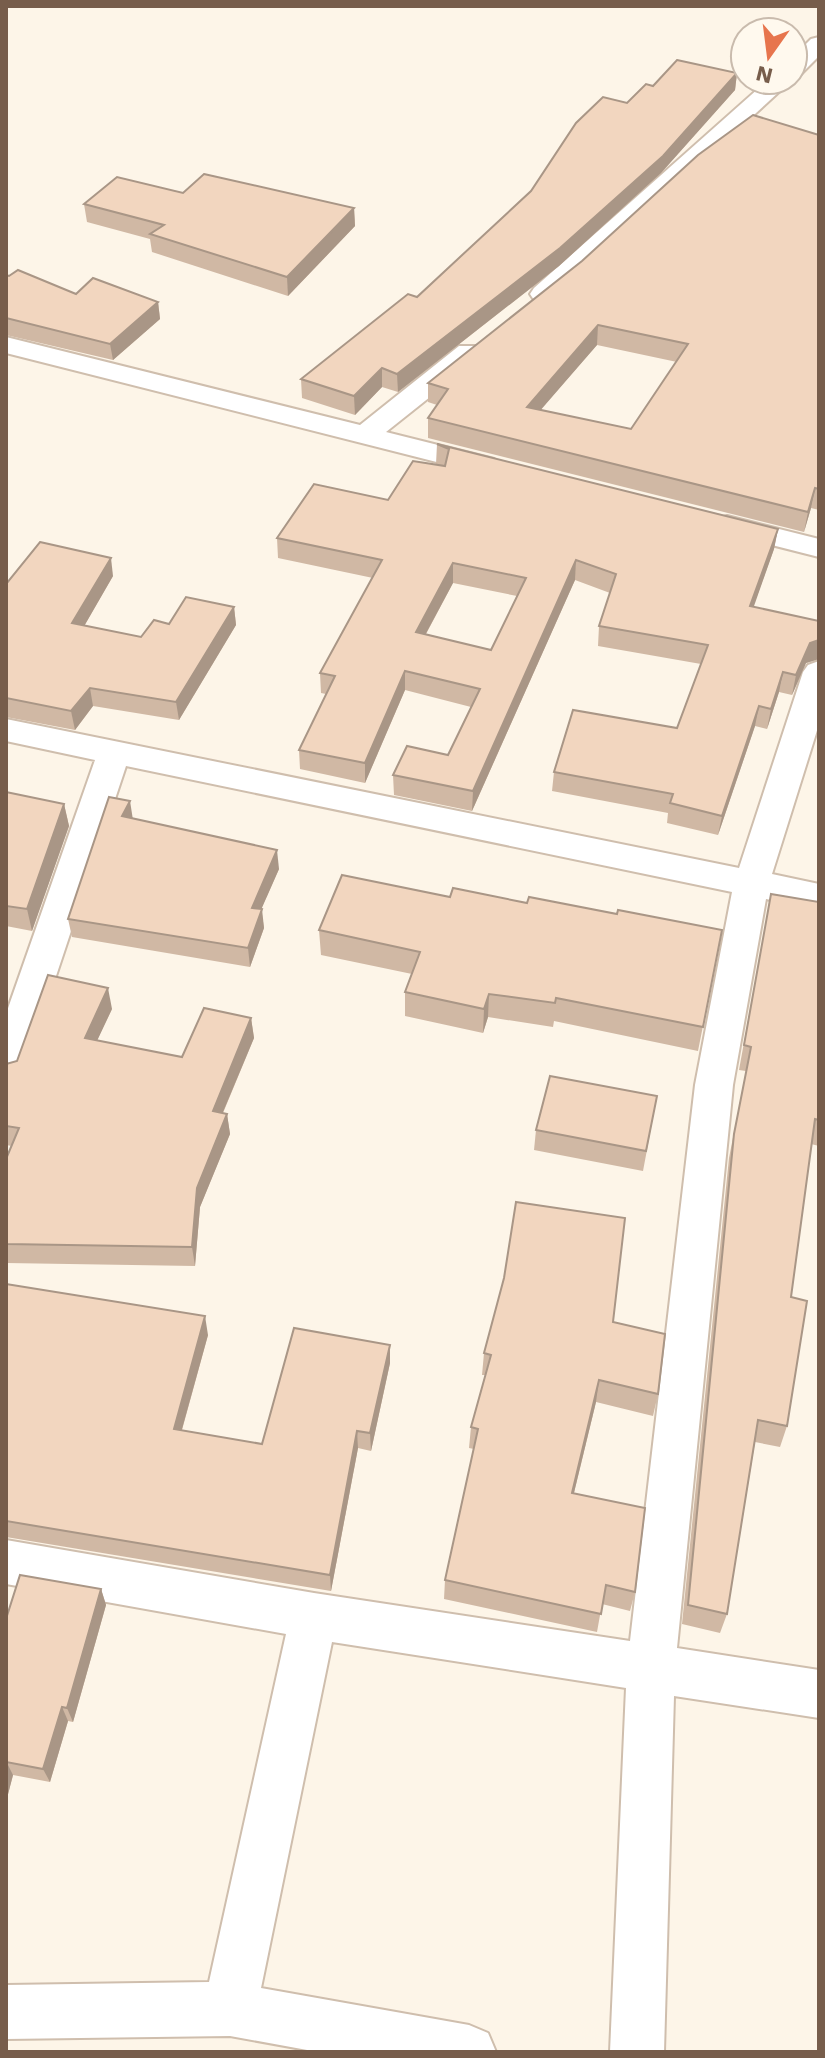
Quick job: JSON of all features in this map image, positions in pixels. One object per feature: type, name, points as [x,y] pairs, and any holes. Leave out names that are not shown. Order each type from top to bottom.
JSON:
[{"type":"street","points":[[521,311],[570,273],[764,96]]},
{"type":"street","points":[[365,435],[485,339]]},
{"type":"street","points":[[6,345],[516,473]]},
{"type":"street","points":[[698,518],[819,548]]},
{"type":"street","points":[[637,2052],[651,1667],[714,1085],[751,885],[819,672]]},
{"type":"street","points":[[6,730],[819,897]]},
{"type":"street","points":[[6,1069],[115,750]]},
{"type":"street","points":[[6,1562],[314,1616],[819,1694]]},
{"type":"street","points":[[230,2009],[314,1616]]},
{"type":"street","points":[[6,2012],[230,2009],[469,2052]]},
{"type":"building","points":[[677,60],[729,71],[729,82],[663,156],[560,248],[397,374],[382,368],[354,396],[301,379],[408,294],[417,297],[531,191],[576,123],[603,97],[627,103],[646,84],[653,86]]},
{"type":"building","points":[[753,115],[819,135],[819,489],[815,488],[808,512],[428,418],[448,389],[428,383],[582,261],[698,155]],"holes":[[[598,325],[688,344],[631,429],[527,407]]]},
{"type":"building","points":[[204,174],[354,208],[287,277],[150,234],[164,225],[84,204],[117,177],[183,193]]},
{"type":"building","points":[[18,270],[76,294],[93,278],[158,302],[110,344],[6,318],[6,275]]},
{"type":"building","points":[[437,444],[778,529],[750,606],[819,621],[819,640],[810,643],[796,675],[783,672],[771,709],[759,706],[722,816],[670,803],[673,794],[554,772],[573,710],[677,728],[708,645],[599,626],[616,574],[576,560],[473,791],[393,775],[407,746],[448,755],[480,689],[405,671],[365,763],[299,750],[335,676],[320,673],[382,560],[277,538],[314,484],[388,500],[413,461],[445,466],[449,449]],"holes":[[[453,563],[526,578],[491,650],[416,632]]]},
{"type":"building","points":[[40,542],[111,558],[72,623],[141,637],[154,620],[169,624],[186,597],[234,607],[176,702],[90,688],[71,711],[6,698],[6,584]]},
{"type":"building","points":[[6,792],[64,804],[27,909],[6,906]]},
{"type":"building","points":[[109,797],[130,801],[122,816],[277,850],[252,908],[262,909],[248,948],[68,919]]},
{"type":"building","points":[[342,875],[450,897],[453,888],[527,903],[529,897],[722,930],[703,1027],[556,998],[555,1003],[489,994],[484,1009],[405,992],[420,952],[319,930]]},
{"type":"building","points":[[771,894],[819,902],[819,1120],[815,1119],[791,1297],[807,1301],[787,1426],[758,1420],[727,1614],[688,1605],[734,1134],[751,1047],[744,1045]]},
{"type":"building","points":[[48,975],[108,988],[85,1038],[182,1057],[204,1008],[251,1018],[213,1111],[227,1114],[197,1188],[192,1247],[6,1244],[6,1159],[19,1128],[6,1126],[6,1064],[17,1061]]},
{"type":"building","points":[[550,1076],[657,1096],[646,1151],[536,1130]]},
{"type":"building","points":[[516,1202],[625,1218],[613,1322],[665,1334],[658,1394],[599,1380],[572,1493],[645,1508],[635,1592],[606,1585],[601,1614],[445,1580],[478,1429],[471,1427],[491,1355],[484,1353],[504,1278]]},
{"type":"building","points":[[6,1284],[205,1316],[174,1429],[262,1444],[294,1328],[390,1345],[370,1433],[357,1431],[330,1575],[6,1521]]},
{"type":"building","points":[[20,1575],[101,1589],[67,1708],[62,1707],[43,1769],[6,1762],[6,1619]]}]
